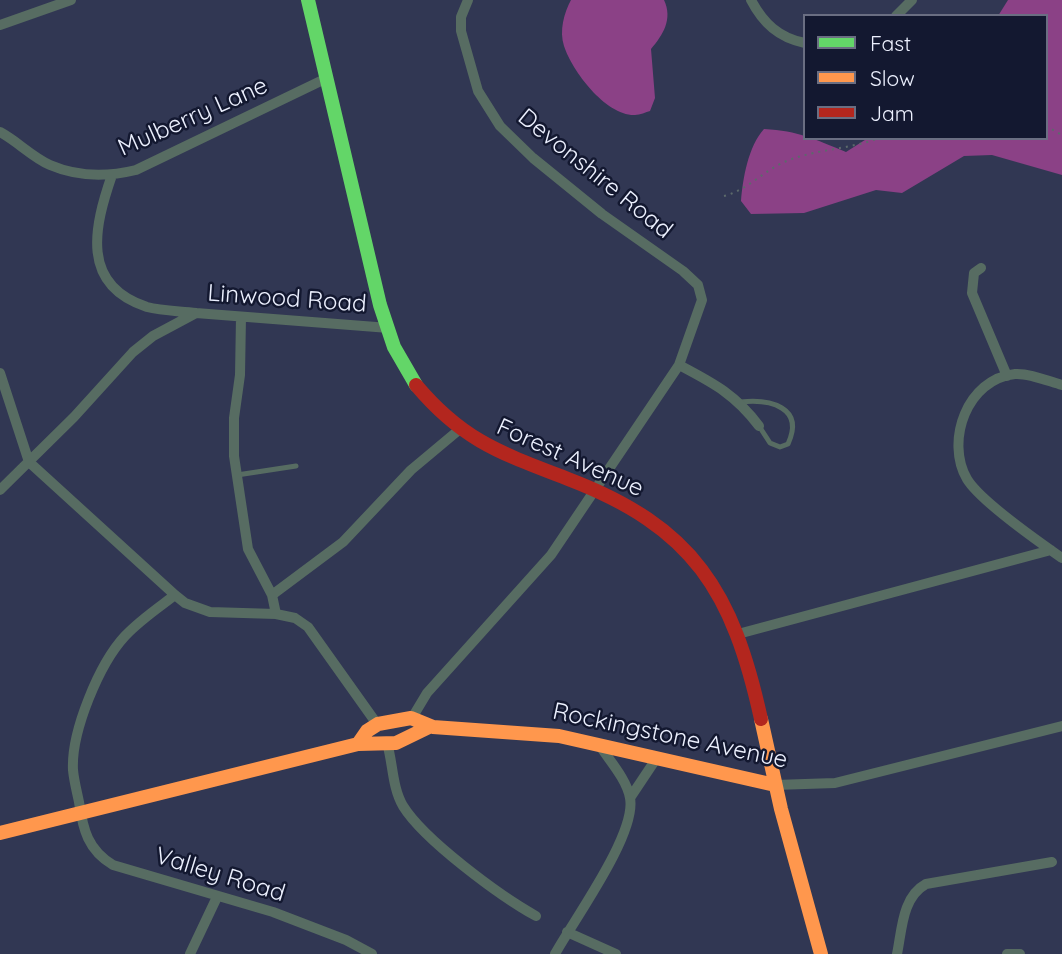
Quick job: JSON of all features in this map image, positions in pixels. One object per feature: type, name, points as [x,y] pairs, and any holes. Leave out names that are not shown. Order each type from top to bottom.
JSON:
[{"type":"street","points":[[0,24],[71,0]]},
{"type":"street","name":"Forest Avenue","points":[[308,0],[389,328],[399,357],[414,383],[460,429],[482,446],[523,465],[594,490],[640,514],[684,545],[716,583],[733,615],[821,954]]},
{"type":"street","name":"Devonshire Road","points":[[468,0],[461,17],[461,31],[478,91],[500,126],[533,158],[602,214],[683,271],[700,290],[702,300],[678,365]]},
{"type":"street","points":[[751,0],[769,26],[782,37],[803,42]]},
{"type":"street","points":[[899,14],[912,0]]},
{"type":"street","name":"Mulberry Lane","points":[[0,132],[49,164],[77,172],[112,175],[136,170],[327,78]]},
{"type":"street","points":[[112,175],[101,208],[95,241],[105,277],[130,300],[150,308],[196,313]]},
{"type":"street","points":[[981,268],[974,273],[972,293],[1007,376]]},
{"type":"street","name":"Linwood Road","points":[[0,490],[132,352],[153,335],[196,313],[389,328]]},
{"type":"street","points":[[240,317],[240,375],[234,418],[237,475],[248,548],[272,595],[276,614]]},
{"type":"street","points":[[358,744],[364,731],[377,724],[412,718],[427,693],[551,555],[678,365],[741,402],[759,426]]},
{"type":"street","points":[[0,373],[29,462],[185,603],[210,612],[276,614],[295,618],[309,627],[377,724]]},
{"type":"street","points":[[1062,385],[1018,374],[987,384],[968,405],[960,426],[959,463],[969,482],[1062,558]]},
{"type":"street","points":[[272,595],[343,542],[411,470],[460,429]]},
{"type":"street","points":[[738,634],[1051,550]]},
{"type":"street","name":"Valley Road","points":[[175,595],[124,638],[93,691],[75,745],[73,769],[90,845],[105,860],[217,897],[274,912],[346,940],[372,954]]},
{"type":"street","name":"Rockingstone Avenue","points":[[412,718],[429,727],[526,730],[775,785],[835,783],[1062,726]]},
{"type":"street","name":"Rockingstone Avenue","points":[[0,833],[358,744],[371,747],[416,737],[429,727]]},
{"type":"street","points":[[387,743],[403,805],[416,821],[482,881],[536,916]]},
{"type":"street","points":[[600,746],[630,798]]},
{"type":"street","points":[[555,954],[613,856],[626,828],[630,798],[656,759]]},
{"type":"street","points":[[897,954],[908,902],[916,889],[926,884],[1052,862]]},
{"type":"street","points":[[190,954],[217,897]]},
{"type":"street","points":[[567,932],[616,954]]},
{"type":"street","points":[[1007,954],[1020,954]]},
{"type":"lane","points":[[741,402],[773,402],[785,410],[792,421],[793,433],[788,444],[780,447],[770,443],[759,426]]},
{"type":"lane","points":[[237,475],[296,466]]},
{"type":"path","points":[[724,196],[738,193],[763,173],[789,160],[871,140]]},
{"type":"shaded area","points":[[571,0],[664,0],[667,20],[651,49],[655,98],[650,111],[635,115],[613,108],[582,79],[568,56],[562,34],[563,22]]},
{"type":"shaded area","points":[[1008,0],[1062,0],[1062,175],[992,155],[964,156],[902,193],[876,190],[804,213],[751,214],[741,201],[747,163],[758,136],[764,129],[797,134],[803,136],[803,140],[815,140],[846,152],[865,140],[1048,140],[1048,14],[999,14]]},
{"type":"traffic: fast","points":[[308,0],[380,305],[394,347],[416,385]]},
{"type":"traffic: slow","points":[[358,744],[367,731],[378,724],[411,718],[433,727],[559,736],[775,785]]},
{"type":"traffic: slow","points":[[761,719],[781,809],[821,954]]},
{"type":"traffic: slow","points":[[0,833],[358,744],[396,743],[429,727]]},
{"type":"traffic: jam","points":[[416,385],[450,420],[484,443],[611,498],[647,519],[677,543],[701,569],[721,600],[737,635],[761,719]]}]
